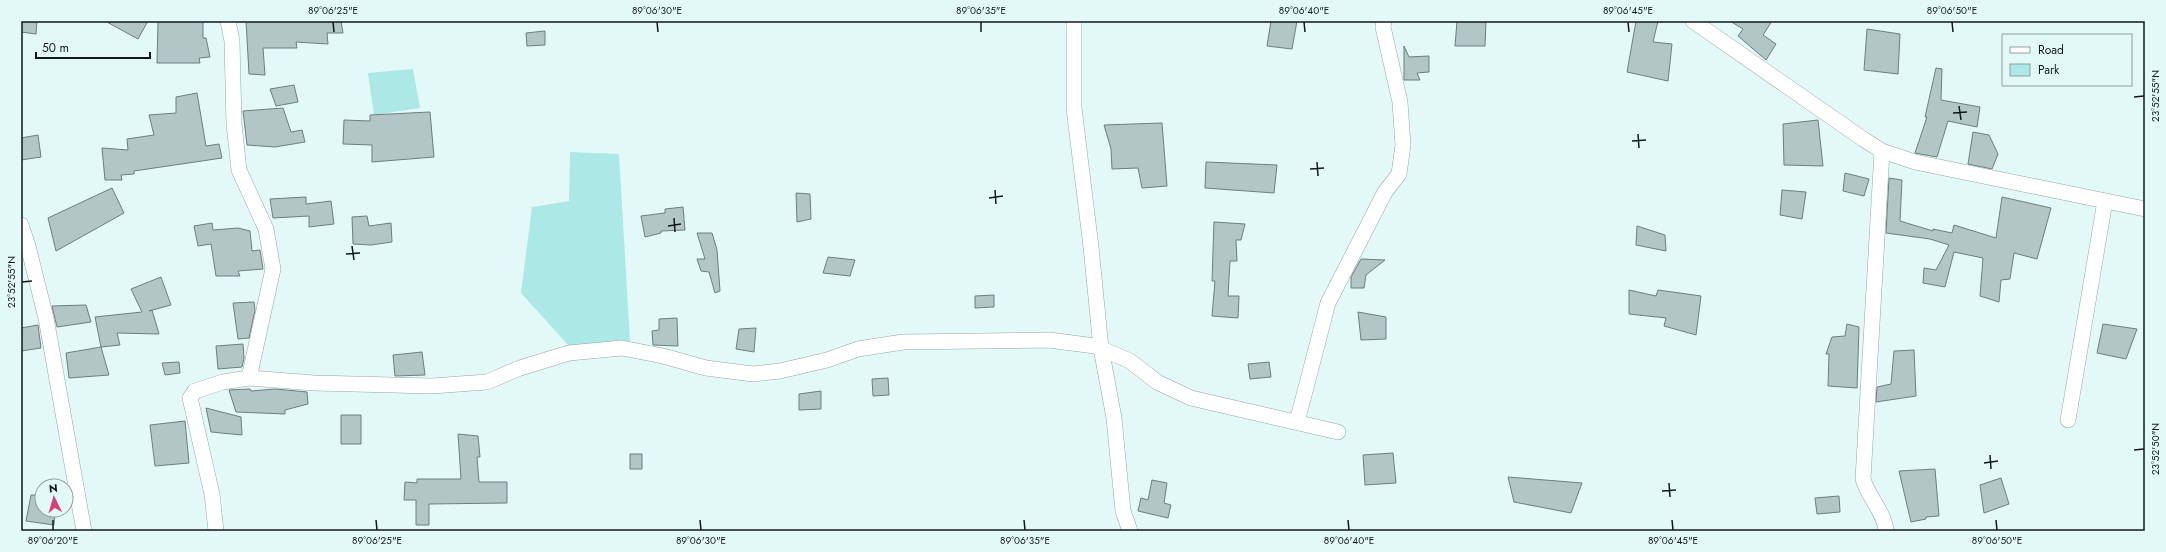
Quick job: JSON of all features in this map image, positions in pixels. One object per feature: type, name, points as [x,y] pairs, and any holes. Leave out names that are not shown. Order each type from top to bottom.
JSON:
[{"type":"street","points":[[228,21],[232,41],[234,124],[239,170],[266,229],[273,269],[249,378]]},
{"type":"street","points":[[1074,21],[1074,108],[1091,247],[1101,348],[1114,418],[1123,511],[1130,531]]},
{"type":"street","points":[[1297,422],[1328,303],[1385,192],[1399,174],[1403,145],[1400,102],[1383,27],[1384,21]]},
{"type":"street","points":[[1692,21],[1839,124],[1882,151],[1922,164],[2145,209]]},
{"type":"street","points":[[1882,151],[1862,479],[1866,489],[1884,520],[1886,531]]},
{"type":"street","points":[[2068,420],[2105,202]]},
{"type":"street","points":[[21,225],[28,246],[46,318],[84,531]]},
{"type":"street","points":[[216,531],[212,494],[190,398],[195,391],[223,382],[249,378],[330,384],[432,386],[487,382],[520,368],[569,353],[622,348],[663,356],[706,368],[753,374],[780,371],[827,360],[858,349],[903,342],[1049,340],[1101,348],[1130,361],[1157,382],[1191,398],[1338,432]]},
{"type":"green space","points":[[413,69],[420,108],[374,115],[368,73]]},
{"type":"green space","points":[[570,152],[619,154],[630,341],[569,346],[521,293],[532,207],[569,201]]},
{"type":"building","points":[[21,21],[37,21],[36,34],[21,32]]},
{"type":"building","points":[[105,21],[148,21],[138,39]]},
{"type":"building","points":[[158,21],[203,21],[203,38],[206,38],[210,57],[199,58],[200,63],[157,63]]},
{"type":"building","points":[[246,21],[341,21],[343,33],[327,33],[328,44],[296,42],[297,48],[263,48],[265,75],[249,74]]},
{"type":"building","points":[[1271,21],[1297,21],[1292,49],[1267,46]]},
{"type":"building","points":[[1457,21],[1486,21],[1485,46],[1455,46]]},
{"type":"building","points":[[1636,21],[1658,21],[1653,42],[1672,44],[1668,81],[1627,72]]},
{"type":"building","points":[[1730,21],[1772,21],[1763,35],[1776,44],[1766,60],[1738,36],[1743,29]]},
{"type":"building","points":[[1867,29],[1900,34],[1898,74],[1864,70]]},
{"type":"building","points":[[545,31],[545,45],[527,46],[526,33]]},
{"type":"building","points":[[1404,46],[1409,57],[1429,56],[1429,72],[1417,73],[1420,80],[1404,80]]},
{"type":"building","points":[[1936,68],[1942,69],[1941,100],[1980,107],[1977,127],[1948,121],[1937,157],[1915,153],[1927,117],[1925,117]]},
{"type":"building","points":[[294,85],[298,102],[276,106],[270,89]]},
{"type":"building","points":[[197,93],[206,146],[219,144],[222,158],[134,171],[134,174],[121,175],[122,180],[105,180],[102,148],[128,150],[127,139],[154,135],[149,115],[176,113],[176,97]]},
{"type":"building","points":[[283,108],[291,132],[302,130],[305,142],[275,147],[247,145],[243,111]]},
{"type":"building","points":[[430,112],[434,157],[372,162],[372,145],[343,144],[344,120],[370,121],[370,115]]},
{"type":"building","points":[[1818,120],[1823,166],[1784,165],[1783,124]]},
{"type":"building","points":[[1162,123],[1167,186],[1142,188],[1138,168],[1112,169],[1111,149],[1104,125]]},
{"type":"building","points":[[1973,132],[1989,135],[1998,154],[1992,169],[1968,164]]},
{"type":"building","points":[[38,135],[41,157],[21,160],[21,138]]},
{"type":"building","points":[[1206,162],[1277,165],[1274,193],[1205,188]]},
{"type":"building","points":[[1845,173],[1869,179],[1864,196],[1843,191]]},
{"type":"building","points":[[1889,178],[1902,180],[1900,221],[1933,231],[1933,229],[1952,233],[1954,225],[1996,238],[2002,197],[2051,208],[2037,259],[2014,253],[2010,279],[2001,280],[1999,302],[1980,296],[1983,258],[1954,252],[1945,287],[1923,283],[1924,268],[1936,270],[1949,245],[1930,239],[1886,233]]},
{"type":"building","points":[[112,188],[124,213],[56,251],[48,218]]},
{"type":"building","points":[[1782,190],[1806,192],[1802,219],[1780,215]]},
{"type":"building","points":[[796,193],[810,194],[811,219],[797,222]]},
{"type":"building","points":[[306,197],[306,204],[331,201],[334,224],[309,227],[309,216],[273,218],[270,199]]},
{"type":"building","points":[[683,207],[685,230],[661,231],[661,233],[645,237],[641,216],[665,213],[665,209]]},
{"type":"building","points":[[367,216],[369,226],[391,223],[392,242],[371,245],[353,244],[352,217]]},
{"type":"building","points":[[1214,222],[1245,224],[1241,240],[1236,240],[1237,261],[1230,261],[1228,296],[1239,296],[1238,318],[1212,316],[1215,281],[1212,281]]},
{"type":"building","points":[[212,223],[213,230],[238,228],[250,231],[252,251],[260,250],[263,269],[238,271],[240,276],[216,276],[211,244],[198,246],[194,226]]},
{"type":"building","points":[[1637,226],[1665,235],[1666,251],[1636,245]]},
{"type":"building","points":[[697,233],[712,233],[717,250],[720,291],[715,293],[709,272],[701,271],[697,259],[705,259]]},
{"type":"building","points":[[828,257],[855,260],[850,276],[823,273]]},
{"type":"building","points":[[1361,259],[1385,260],[1366,275],[1364,288],[1351,288],[1351,277]]},
{"type":"building","points":[[161,277],[171,305],[152,310],[159,334],[117,333],[120,345],[101,347],[95,317],[142,312],[131,289]]},
{"type":"building","points":[[1629,290],[1656,296],[1658,290],[1701,296],[1696,335],[1664,326],[1666,318],[1629,314]]},
{"type":"building","points":[[994,295],[994,307],[975,308],[975,296]]},
{"type":"building","points":[[254,302],[255,310],[249,338],[238,339],[233,303]]},
{"type":"building","points":[[86,305],[91,322],[57,327],[52,306]]},
{"type":"building","points":[[1358,312],[1386,317],[1386,339],[1361,340]]},
{"type":"building","points":[[677,318],[678,346],[653,345],[652,331],[659,330],[659,319]]},
{"type":"building","points":[[1847,324],[1859,327],[1857,388],[1828,386],[1829,354],[1826,354],[1832,337],[1845,336]]},
{"type":"building","points":[[2103,324],[2137,329],[2126,359],[2097,353]]},
{"type":"building","points":[[38,325],[41,348],[21,351],[21,328]]},
{"type":"building","points":[[756,328],[754,352],[736,349],[739,329]]},
{"type":"building","points":[[243,344],[244,358],[242,367],[218,369],[216,346]]},
{"type":"building","points":[[101,347],[109,375],[69,378],[66,353]]},
{"type":"building","points":[[1914,350],[1916,396],[1876,402],[1877,387],[1891,384],[1894,351]]},
{"type":"building","points":[[422,352],[425,375],[395,376],[393,355]]},
{"type":"building","points":[[179,362],[180,373],[165,375],[162,363]]},
{"type":"building","points":[[1269,362],[1271,377],[1250,379],[1248,364]]},
{"type":"building","points":[[888,378],[889,395],[873,396],[872,379]]},
{"type":"building","points":[[250,389],[251,391],[275,389],[307,392],[308,404],[285,410],[285,414],[236,412],[229,390]]},
{"type":"building","points":[[821,391],[821,409],[799,410],[799,394]]},
{"type":"building","points":[[206,408],[241,417],[242,435],[211,432]]},
{"type":"building","points":[[341,415],[361,415],[361,444],[341,444]]},
{"type":"building","points":[[185,421],[189,463],[155,466],[150,425]]},
{"type":"building","points":[[458,434],[478,436],[480,457],[477,457],[479,482],[507,482],[507,503],[429,504],[429,525],[416,525],[416,500],[404,500],[405,482],[417,483],[417,479],[461,479]]},
{"type":"building","points":[[1393,453],[1396,483],[1365,485],[1363,455]]},
{"type":"building","points":[[630,454],[642,454],[642,469],[630,469]]},
{"type":"building","points":[[1935,469],[1939,516],[1926,517],[1926,519],[1911,522],[1899,471]]},
{"type":"building","points":[[1508,477],[1582,483],[1571,513],[1514,502]]},
{"type":"building","points":[[2001,478],[2009,504],[1984,513],[1980,485]]},
{"type":"building","points":[[1152,480],[1167,483],[1164,503],[1171,505],[1168,518],[1138,511],[1141,498],[1148,500]]},
{"type":"building","points":[[31,495],[34,495],[34,518],[54,518],[54,525],[26,521]]},
{"type":"building","points":[[1839,496],[1840,512],[1817,514],[1815,498]]}]
